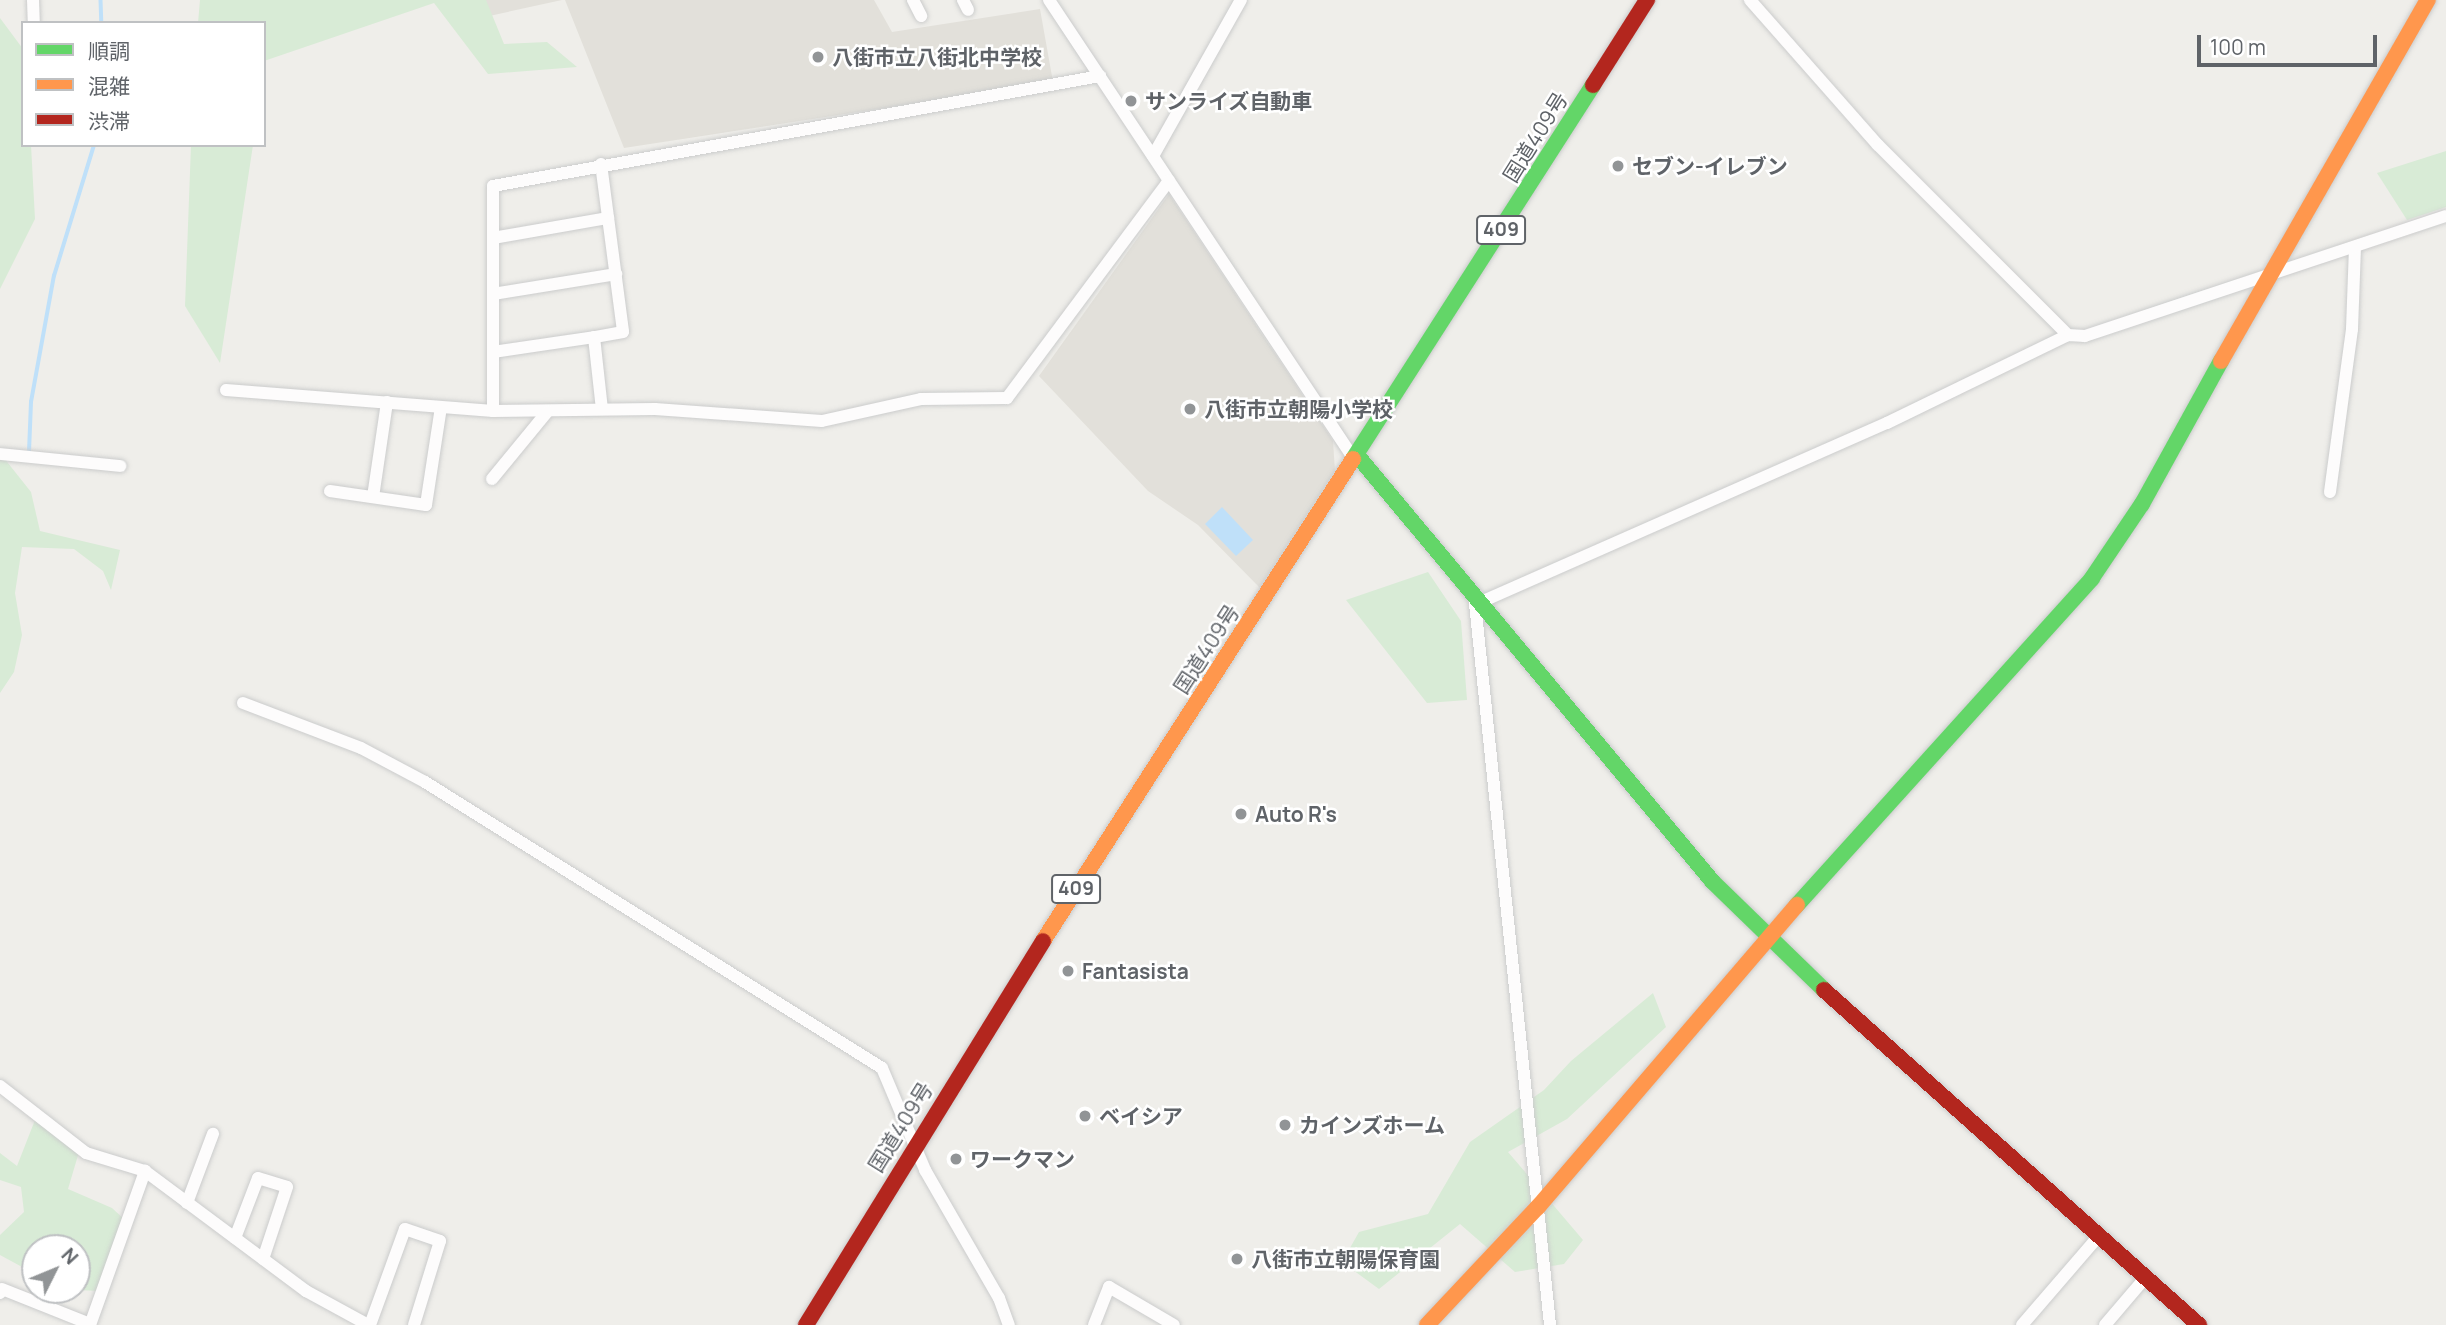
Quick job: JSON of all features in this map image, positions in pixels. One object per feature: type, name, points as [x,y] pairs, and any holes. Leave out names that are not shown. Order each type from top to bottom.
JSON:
[{"type":"main road","name":"国道409号","points":[[806,1325],[913,1145],[1647,0]]},
{"type":"main road","points":[[1427,1325],[1538,1207],[1767,939],[2092,578],[2142,504],[2266,278],[2428,0]]},
{"type":"main road","points":[[1356,457],[1478,596],[1712,881],[1767,939],[2199,1325]]},
{"type":"street","points":[[33,0],[34,21]]},
{"type":"street","points":[[913,0],[921,16]]},
{"type":"street","points":[[1049,0],[1356,457]]},
{"type":"street","points":[[1153,156],[1241,0]]},
{"type":"street","points":[[1750,0],[1878,145],[2068,335]]},
{"type":"street","points":[[493,411],[493,186],[601,164],[1100,76]]},
{"type":"street","points":[[493,352],[623,332],[601,164]]},
{"type":"street","points":[[226,390],[493,411],[602,409],[822,421],[920,399],[1007,398],[1169,181]]},
{"type":"street","points":[[1550,1325],[1478,596],[1887,423],[2068,335],[2085,336],[2446,216]]},
{"type":"street","points":[[493,238],[608,218]]},
{"type":"street","points":[[2330,492],[2353,329],[2355,247]]},
{"type":"street","points":[[493,294],[615,274]]},
{"type":"street","points":[[594,337],[602,409]]},
{"type":"street","points":[[373,497],[387,402]]},
{"type":"street","points":[[330,491],[426,505],[441,407]]},
{"type":"street","points":[[492,479],[547,412]]},
{"type":"street","points":[[0,454],[120,466]]},
{"type":"street","points":[[243,703],[361,748],[425,782],[883,1068],[913,1145],[947,1214],[999,1298],[1009,1325]]},
{"type":"street","points":[[0,1086],[86,1153],[145,1171],[306,1291],[362,1323],[405,1229],[440,1241],[414,1325]]},
{"type":"street","points":[[187,1203],[214,1134]]},
{"type":"street","points":[[0,1293],[2,1289],[90,1324],[145,1171]]},
{"type":"street","points":[[234,1238],[258,1178],[288,1187],[263,1259]]},
{"type":"street","points":[[2022,1325],[2098,1237]]},
{"type":"street","points":[[2105,1325],[2145,1278]]},
{"type":"street","points":[[1094,1325],[1110,1287],[1174,1325]]},
{"type":"shaded area","points":[[478,0],[562,0],[480,18]]},
{"type":"shaded area","name":"八街市立八街北中学校","points":[[565,0],[874,0],[892,32],[1040,9],[1053,82],[624,148]]},
{"type":"shaded area","name":"八街市立朝陽小学校","points":[[1169,194],[1333,441],[1335,471],[1260,588],[1198,525],[1148,491],[1039,376]]},
{"type":"green space","points":[[200,0],[486,0],[504,44],[547,42],[577,67],[488,74],[434,3],[266,60],[266,21],[198,21]]},
{"type":"green space","points":[[0,18],[21,46],[21,147],[31,147],[35,219],[0,289]]},
{"type":"green space","points":[[191,147],[253,147],[220,363],[185,306]]},
{"type":"green space","points":[[2446,151],[2446,207],[2407,220],[2377,173]]},
{"type":"green space","points":[[0,453],[31,492],[40,531],[120,550],[111,590],[103,571],[74,549],[22,547],[15,593],[22,635],[14,672],[0,693]]},
{"type":"green space","points":[[1428,572],[1461,621],[1467,700],[1427,703],[1346,600]]},
{"type":"green space","points":[[1653,993],[1666,1027],[1567,1119],[1508,1152],[1583,1240],[1564,1264],[1515,1272],[1460,1224],[1379,1289],[1342,1262],[1359,1232],[1428,1214],[1470,1142],[1544,1090],[1571,1061]]},
{"type":"green space","points":[[35,1120],[79,1152],[68,1189],[112,1208],[125,1220],[99,1291],[91,1291],[91,1234],[21,1234],[21,1266],[0,1255],[0,1235],[24,1212],[21,1187],[0,1180],[0,1153],[17,1166]]},
{"type":"water","points":[[1222,507],[1253,540],[1236,556],[1205,524]]},
{"type":"waterway","points":[[101,0],[102,21]]},
{"type":"waterway","points":[[29,452],[31,402],[54,276],[93,147]]},
{"type":"traffic: fast","points":[[1353,459],[1593,85]]},
{"type":"traffic: fast","points":[[1797,905],[2092,578],[2142,504],[2221,361]]},
{"type":"traffic: fast","points":[[1357,455],[1712,881],[1824,990]]},
{"type":"traffic: slow","points":[[2221,361],[2428,0]]},
{"type":"traffic: slow","points":[[1043,941],[1353,459]]},
{"type":"traffic: slow","points":[[1427,1325],[1538,1207],[1797,905]]},
{"type":"traffic: jam","points":[[1593,85],[1647,0]]},
{"type":"traffic: jam","points":[[806,1325],[1043,941]]},
{"type":"traffic: jam","points":[[1824,990],[2199,1325]]},
{"type":"place","name":"八街市立八街北中学校","points":[[818,57]]},
{"type":"place","name":"サンライズ自動車","points":[[1131,101]]},
{"type":"place","name":"セブン-イレブン","points":[[1618,166]]},
{"type":"place","name":"八街市立朝陽小学校","points":[[1190,409]]},
{"type":"place","name":"Auto R's","points":[[1241,814]]},
{"type":"place","name":"Fantasista","points":[[1068,971]]},
{"type":"place","name":"ベイシア","points":[[1085,1116]]},
{"type":"place","name":"カインズホーム","points":[[1285,1125]]},
{"type":"place","name":"ワークマン","points":[[956,1159]]},
{"type":"place","name":"八街市立朝陽保育園","points":[[1237,1259]]}]
